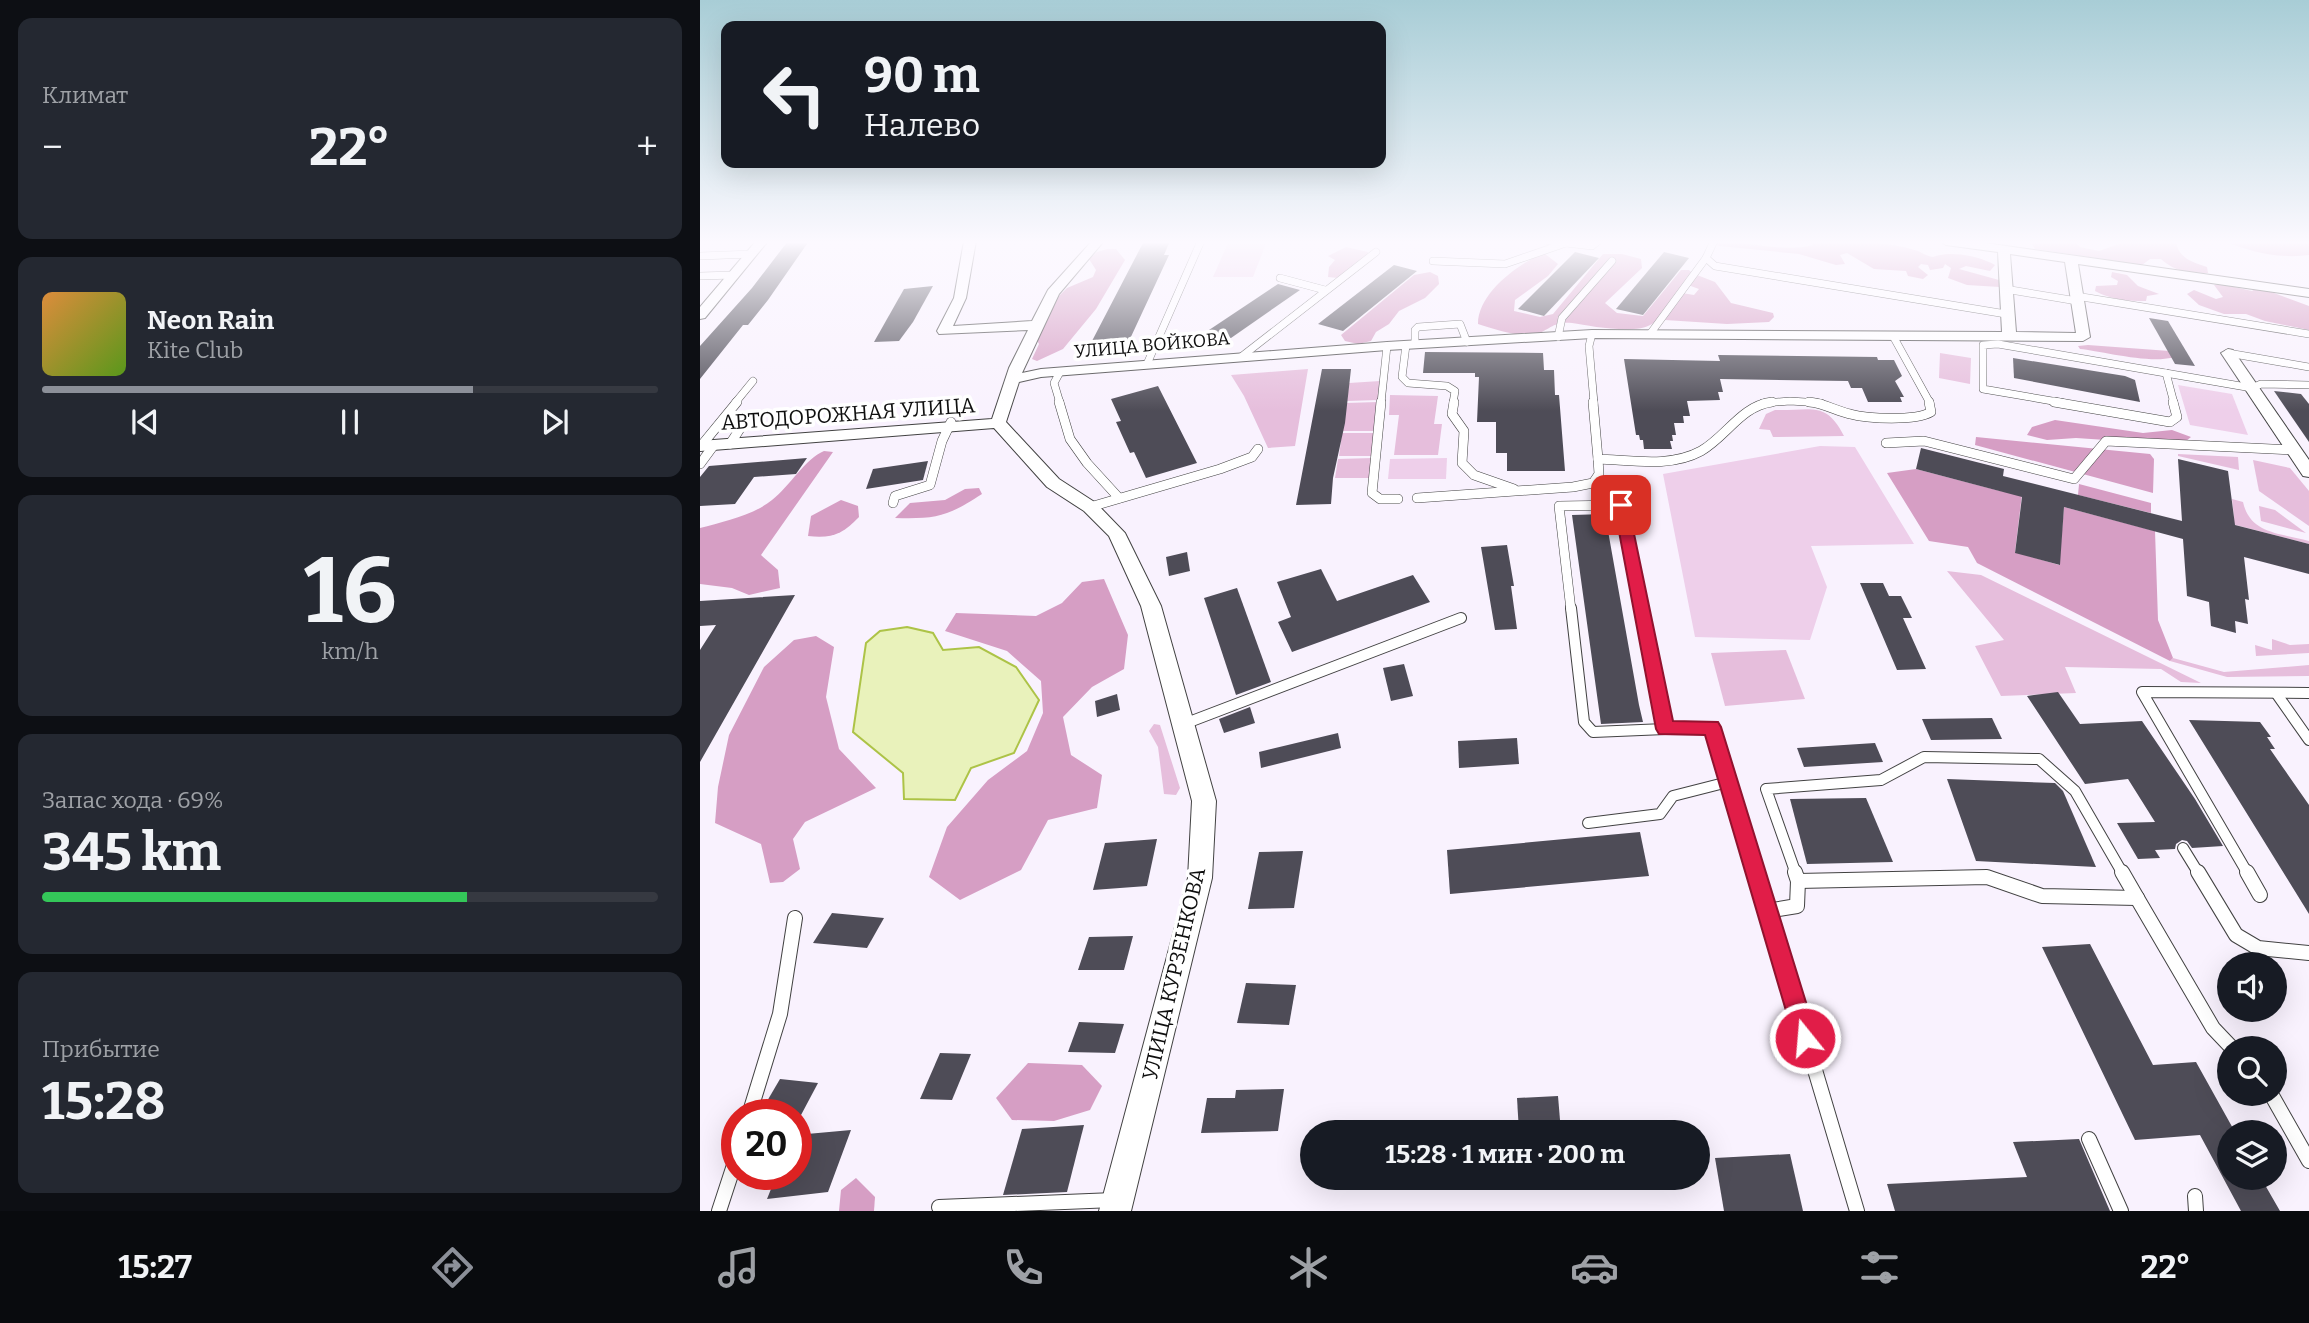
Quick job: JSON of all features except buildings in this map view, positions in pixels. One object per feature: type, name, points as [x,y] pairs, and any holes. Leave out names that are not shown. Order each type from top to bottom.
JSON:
[{"type":"street","points":[[700,315],[715,298]]},
{"type":"street","points":[[960,298],[944,331],[1036,325]]},
{"type":"street","points":[[998,423],[1012,379],[1051,298]]},
{"type":"street","points":[[2005,298],[2009,337]]},
{"type":"street","name":"УЛИЦА ВОЙКОВА","points":[[1012,379],[1147,364],[1411,344],[1592,334],[2083,338],[2077,299]]},
{"type":"street","points":[[2228,354],[2302,451],[2309,472]]},
{"type":"street","name":"АВТОДОРОЖНАЯ УЛИЦА","points":[[717,443],[998,423]]},
{"type":"street","name":"УЛИЦА КУРЗЕНКОВА","points":[[998,423],[1053,483],[1090,507],[1116,533],[1151,606],[1204,801],[1200,878],[1117,1205]]},
{"type":"lane","points":[[1147,364],[1176,298]]},
{"type":"lane","points":[[1241,357],[1316,298]]},
{"type":"lane","points":[[1558,337],[1562,318],[1580,298]]},
{"type":"lane","points":[[1650,334],[1677,298]]},
{"type":"lane","points":[[1906,298],[2006,314]]},
{"type":"lane","points":[[2066,298],[2309,334]]},
{"type":"lane","points":[[1417,498],[1514,489],[1573,487],[1594,483],[1599,474],[1589,346],[1592,334]]},
{"type":"lane","points":[[1598,459],[1679,459],[1699,452],[1722,436],[1753,408],[1768,402],[1828,405],[1852,415],[1923,417],[1931,412],[1930,404],[1893,336]]},
{"type":"lane","points":[[1411,344],[1402,377],[1408,383],[1447,386],[1455,391],[1452,414],[1464,431],[1462,463],[1474,475],[1514,489]]},
{"type":"lane","points":[[2166,373],[2176,417],[2170,422],[1983,389],[1983,345],[1998,344],[2166,373],[2252,388],[2261,384],[2309,385]]},
{"type":"lane","points":[[1387,346],[1372,493],[1380,499],[1398,499]]},
{"type":"lane","points":[[2228,354],[2309,367]]},
{"type":"lane","points":[[1060,372],[1054,383],[1070,439],[1087,463],[1119,498]]},
{"type":"lane","points":[[700,464],[717,443],[753,381]]},
{"type":"lane","points":[[717,443],[745,421]]},
{"type":"lane","points":[[893,503],[895,496],[903,491],[930,485],[950,425]]},
{"type":"lane","points":[[1722,436],[1739,433]]},
{"type":"lane","points":[[1886,443],[1924,442],[2074,479],[2106,441],[2302,451]]},
{"type":"lane","points":[[1090,507],[1220,469],[1252,457],[1258,449]]},
{"type":"lane","points":[[1665,729],[1621,505],[1559,506],[1584,722],[1593,732],[1665,729],[1712,727],[1857,1211]]},
{"type":"lane","points":[[1183,724],[1461,618]]},
{"type":"lane","points":[[2260,895],[2142,692],[2309,693]]},
{"type":"lane","points":[[2276,693],[2309,740]]},
{"type":"lane","points":[[1767,911],[1797,906],[1798,881],[1766,789],[1881,780],[1924,757],[2039,759],[2075,791],[2213,1028],[2221,1036]]},
{"type":"lane","points":[[1588,823],[1660,814],[1673,796],[1728,782]]},
{"type":"lane","points":[[2183,848],[2236,935],[2258,948],[2309,953]]},
{"type":"lane","points":[[1798,881],[1987,877],[2042,896],[2139,898]]},
{"type":"lane","points":[[754,1099],[779,1014],[795,918]]},
{"type":"lane","points":[[2278,1106],[2309,1161]]},
{"type":"lane","points":[[2090,1139],[2121,1211]]},
{"type":"lane","points":[[719,1211],[726,1190]]},
{"type":"lane","points":[[939,1207],[1117,1205]]},
{"type":"shaded area","points":[[1058,298],[1103,298],[1063,349],[1037,361],[1032,359],[1039,344],[1036,338],[1043,318]]},
{"type":"shaded area","points":[[1387,298],[1425,298],[1399,311],[1389,324],[1376,332],[1371,341],[1358,344],[1345,341],[1341,335]]},
{"type":"shaded area","points":[[1487,298],[1518,298],[1515,300],[1514,311],[1540,317],[1553,314],[1567,298],[1611,298],[1605,303],[1617,313],[1643,316],[1658,298],[1676,298],[1657,320],[1644,327],[1613,329],[1566,323],[1536,334],[1522,335],[1478,324]]},
{"type":"shaded area","points":[[1679,298],[1727,298],[1731,303],[1773,313],[1774,317],[1769,322],[1727,324],[1665,320]]},
{"type":"shaded area","points":[[2112,298],[2147,298],[2146,301]]},
{"type":"shaded area","points":[[2191,298],[2286,298],[2309,306],[2309,330],[2265,321],[2246,314],[2224,314],[2199,305]]},
{"type":"shaded area","points":[[2078,346],[2183,352],[2175,357],[2149,359],[2080,349]]},
{"type":"shaded area","points":[[1940,353],[1971,358],[1970,384],[1939,378]]},
{"type":"shaded area","points":[[1308,369],[1295,446],[1268,448],[1244,396],[1231,375]]},
{"type":"shaded area","points":[[1380,381],[1378,400],[1347,401],[1349,383]]},
{"type":"shaded area","points":[[2178,385],[2232,394],[2248,435],[2190,425]]},
{"type":"shaded area","points":[[1390,395],[1438,396],[1434,424],[1442,424],[1438,455],[1394,455],[1399,415],[1389,415]]},
{"type":"shaded area","points":[[1378,402],[1376,431],[1342,431],[1346,403]]},
{"type":"shaded area","points":[[1808,409],[1824,412],[1831,417],[1844,436],[1773,437],[1770,430],[1759,429],[1766,414],[1775,410]]},
{"type":"shaded area","points":[[2055,420],[2143,433],[2172,430],[2191,437],[2181,445],[2076,438],[2047,440],[2027,435],[2032,427]]},
{"type":"shaded area","points":[[1342,433],[1376,433],[1374,456],[1339,456]]},
{"type":"shaded area","points":[[1976,437],[2150,454],[2154,459],[2153,493],[1975,445]]},
{"type":"shaded area","points":[[1820,446],[1855,447],[1914,544],[1811,546],[1827,587],[1810,640],[1695,637],[1663,474]]},
{"type":"shaded area","points":[[824,451],[833,452],[761,555],[778,570],[780,588],[749,595],[732,588],[700,584],[700,528],[738,517],[765,505],[779,494],[810,460]]},
{"type":"shaded area","points":[[2178,456],[2238,457],[2239,470]]},
{"type":"shaded area","points":[[1373,458],[1371,478],[1335,478],[1338,459]]},
{"type":"shaded area","points":[[1447,458],[1446,479],[1388,479],[1390,459]]},
{"type":"shaded area","points":[[2253,460],[2290,468],[2309,491],[2309,526],[2259,491]]},
{"type":"shaded area","points":[[1916,469],[2000,491],[2022,494],[2015,552],[2059,565],[2064,507],[2155,531],[2158,620],[2173,658],[2170,661],[1977,563],[1968,547],[1929,541],[1887,473]]},
{"type":"shaded area","points":[[2079,484],[2151,503],[2151,513],[2078,495]]},
{"type":"shaded area","points":[[979,488],[982,494],[950,512],[931,517],[895,518],[910,503],[945,500],[965,489]]},
{"type":"shaded area","points":[[2232,499],[2243,502],[2247,513],[2259,526],[2277,534],[2309,541],[2309,544],[2224,522],[2234,517]]},
{"type":"shaded area","points":[[841,500],[858,506],[859,517],[848,528],[836,534],[808,536],[811,516]]},
{"type":"shaded area","points":[[2259,506],[2275,510],[2306,533],[2261,521]]},
{"type":"shaded area","points":[[1947,571],[1981,575],[2201,683],[2181,682],[2161,669],[2065,667],[2076,693],[2001,696],[1975,646],[2004,640]]},
{"type":"shaded area","points":[[1104,579],[1128,635],[1124,669],[1092,687],[1063,717],[1071,755],[1102,775],[1097,808],[1048,820],[1021,870],[960,900],[929,877],[947,827],[988,780],[1027,751],[1043,713],[1041,681],[1007,651],[945,631],[956,613],[1036,616],[1062,603],[1082,582]]},
{"type":"shaded area","points":[[907,627],[933,633],[943,650],[979,647],[1016,667],[1039,700],[1014,753],[971,768],[955,800],[904,799],[903,773],[853,732],[866,643],[880,631]]},
{"type":"shaded area","points":[[816,636],[834,647],[826,697],[839,749],[876,788],[805,822],[793,839],[800,869],[783,882],[770,883],[761,844],[715,823],[718,787],[729,735],[764,667],[794,640]]},
{"type":"shaded area","points":[[2272,639],[2290,645],[2309,644],[2309,653],[2256,656],[2255,645],[2272,650]]},
{"type":"shaded area","points":[[1786,650],[1805,699],[1725,706],[1711,653]]},
{"type":"shaded area","points":[[2173,658],[2224,672],[2309,665],[2309,676],[2227,677],[2170,661]]},
{"type":"shaded area","points":[[1154,724],[1160,725],[1180,788],[1176,795],[1164,794],[1158,747],[1149,731]]},
{"type":"shaded area","points":[[1028,1063],[1082,1065],[1102,1086],[1090,1110],[1054,1121],[1012,1120],[996,1098]]},
{"type":"shaded area","points":[[856,1178],[875,1197],[874,1211],[839,1211],[841,1190]]},
{"type":"route","points":[[1621,505],[1665,729],[1712,727],[1805,1038]]}]
